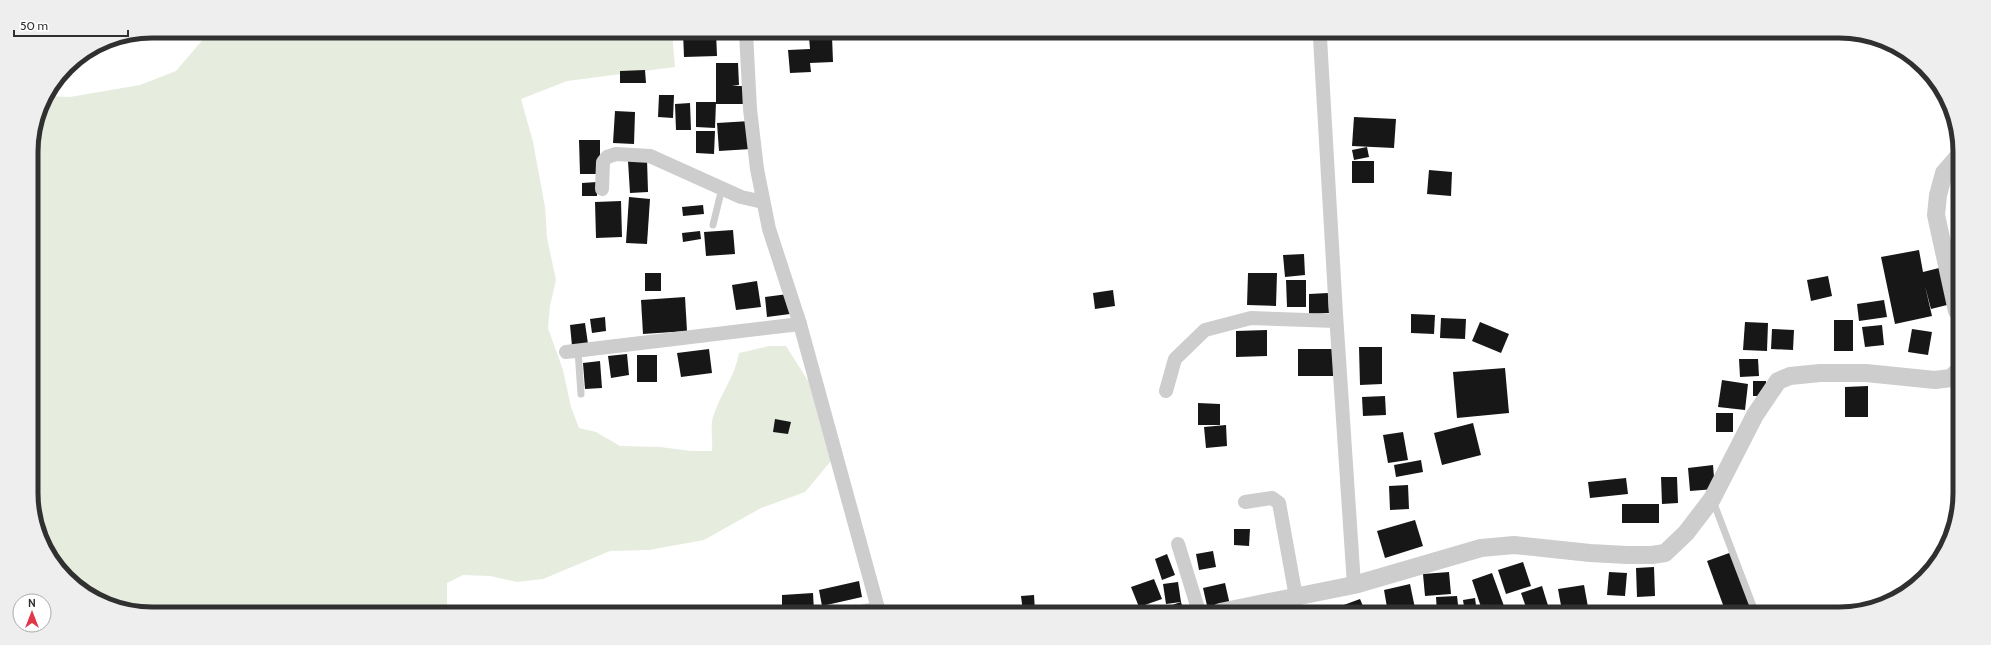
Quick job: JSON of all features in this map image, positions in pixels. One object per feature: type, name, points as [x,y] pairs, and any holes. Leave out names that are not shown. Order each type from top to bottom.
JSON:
[{"type":"street","points":[[746,38],[750,109],[757,169],[769,229],[800,324],[878,607]]},
{"type":"street","points":[[1320,38],[1336,321],[1354,585]]},
{"type":"street","points":[[602,189],[603,162],[607,157],[616,154],[650,156],[751,200],[763,202]]},
{"type":"street","points":[[1953,163],[1944,173],[1938,195],[1936,215],[1951,259],[1953,276]]},
{"type":"street","points":[[1166,391],[1175,359],[1205,330],[1251,318],[1336,321]]},
{"type":"street","points":[[572,351],[800,324]]},
{"type":"street","points":[[1245,607],[1354,585],[1482,548],[1514,545],[1612,555],[1652,556],[1665,553],[1686,533],[1712,498],[1754,415],[1778,380],[1790,376],[1820,373],[1866,373],[1935,380],[1953,378]]},
{"type":"street","points":[[1245,502],[1272,498],[1279,503],[1296,597]]},
{"type":"street","points":[[1178,544],[1197,607]]},
{"type":"lane","points":[[713,225],[722,188]]},
{"type":"lane","points":[[572,351],[581,394]]},
{"type":"lane","points":[[1712,498],[1753,607]]},
{"type":"shaded area","points":[[204,38],[486,38],[523,40],[529,38],[673,38],[675,67],[567,81],[521,99],[533,142],[545,207],[547,238],[556,280],[550,306],[548,328],[563,370],[571,407],[579,428],[596,432],[620,446],[712,451],[713,417],[719,401],[731,378],[739,353],[769,346],[786,346],[812,387],[831,461],[805,492],[761,508],[704,540],[649,550],[610,551],[543,579],[517,582],[490,576],[463,575],[447,583],[447,607],[152,607],[122,603],[95,592],[71,574],[53,550],[42,523],[38,501],[38,144],[40,130],[52,96],[70,97],[140,85],[176,71]]},
{"type":"building","points":[[683,38],[716,38],[717,56],[684,57]]},
{"type":"building","points":[[809,38],[832,38],[833,62],[810,63],[811,72],[790,73],[788,50],[810,49]]},
{"type":"building","points":[[716,63],[738,63],[739,85],[732,86],[748,86],[748,104],[716,104]]},
{"type":"building","points":[[645,70],[646,83],[620,83],[620,71]]},
{"type":"building","points":[[659,95],[674,95],[673,118],[658,117]]},
{"type":"building","points":[[696,102],[716,102],[715,128],[696,127]]},
{"type":"building","points":[[690,103],[691,130],[676,130],[675,104]]},
{"type":"building","points":[[615,111],[635,112],[634,144],[613,143]]},
{"type":"building","points":[[1354,117],[1396,119],[1394,148],[1352,146]]},
{"type":"building","points":[[750,121],[751,149],[719,151],[717,123]]},
{"type":"building","points":[[696,131],[715,131],[714,154],[696,153]]},
{"type":"building","points":[[579,140],[600,140],[600,174],[580,174]]},
{"type":"building","points":[[1367,147],[1369,157],[1354,160],[1352,150]]},
{"type":"building","points":[[647,160],[648,192],[630,193],[628,161]]},
{"type":"building","points":[[1352,161],[1374,161],[1374,183],[1352,183]]},
{"type":"building","points":[[1429,170],[1452,172],[1451,196],[1427,194]]},
{"type":"building","points":[[597,182],[597,196],[582,196],[582,183]]},
{"type":"building","points":[[629,197],[650,199],[647,244],[626,243]]},
{"type":"building","points":[[621,201],[622,237],[596,238],[595,202]]},
{"type":"building","points":[[703,205],[704,214],[683,216],[682,207]]},
{"type":"building","points":[[733,230],[735,254],[706,256],[704,232]]},
{"type":"building","points":[[700,231],[701,239],[683,242],[682,233]]},
{"type":"building","points":[[1919,250],[1923,272],[1943,267],[1951,304],[1931,309],[1925,286],[1932,316],[1895,324],[1881,257]]},
{"type":"building","points":[[1304,254],[1305,275],[1285,277],[1283,255]]},
{"type":"building","points":[[645,273],[661,273],[661,291],[645,291]]},
{"type":"building","points":[[1248,273],[1277,273],[1276,306],[1247,305]]},
{"type":"building","points":[[1828,276],[1832,296],[1811,301],[1807,280]]},
{"type":"building","points":[[1286,280],[1306,280],[1306,307],[1287,307]]},
{"type":"building","points":[[757,281],[761,307],[736,310],[732,285]]},
{"type":"building","points":[[1113,290],[1115,306],[1095,309],[1093,293]]},
{"type":"building","points":[[1328,293],[1329,313],[1309,314],[1309,294]]},
{"type":"building","points":[[788,294],[790,314],[767,317],[765,297]]},
{"type":"building","points":[[685,297],[687,331],[643,334],[641,300]]},
{"type":"building","points":[[1884,300],[1887,317],[1859,321],[1857,304]]},
{"type":"building","points":[[1411,314],[1435,315],[1434,334],[1411,333]]},
{"type":"building","points":[[605,317],[606,331],[592,333],[590,319]]},
{"type":"building","points":[[1441,318],[1466,319],[1465,339],[1440,338]]},
{"type":"building","points":[[1834,320],[1853,320],[1853,351],[1834,351]]},
{"type":"building","points":[[1480,322],[1509,334],[1501,353],[1472,341]]},
{"type":"building","points":[[1745,322],[1768,323],[1767,351],[1743,350]]},
{"type":"building","points":[[585,323],[588,344],[572,346],[570,325]]},
{"type":"building","points":[[1882,325],[1884,345],[1865,347],[1862,327]]},
{"type":"building","points":[[1772,329],[1794,330],[1793,350],[1771,349]]},
{"type":"building","points":[[1912,329],[1932,332],[1928,355],[1908,352]]},
{"type":"building","points":[[1267,330],[1267,356],[1236,357],[1236,331]]},
{"type":"building","points":[[1359,347],[1382,347],[1382,384],[1360,385]]},
{"type":"building","points":[[709,349],[712,373],[681,377],[677,353]]},
{"type":"building","points":[[1298,349],[1333,349],[1333,376],[1298,376]]},
{"type":"building","points":[[627,354],[629,375],[611,378],[608,356]]},
{"type":"building","points":[[637,355],[657,355],[657,382],[637,382]]},
{"type":"building","points":[[1739,359],[1758,359],[1759,376],[1740,377]]},
{"type":"building","points":[[600,361],[602,388],[585,389],[583,363]]},
{"type":"building","points":[[1505,368],[1509,413],[1457,418],[1453,372]]},
{"type":"building","points":[[1722,380],[1748,384],[1745,410],[1718,407]]},
{"type":"building","points":[[1753,381],[1766,381],[1766,396],[1753,396]]},
{"type":"building","points":[[1868,386],[1868,417],[1845,417],[1845,387]]},
{"type":"building","points":[[1385,396],[1386,415],[1363,416],[1362,397]]},
{"type":"building","points":[[1198,403],[1220,404],[1220,425],[1198,425]]},
{"type":"building","points":[[1716,413],[1733,413],[1733,432],[1716,432]]},
{"type":"building","points":[[775,419],[791,422],[788,434],[773,432]]},
{"type":"building","points":[[1473,423],[1481,455],[1442,465],[1434,433]]},
{"type":"building","points":[[1226,425],[1227,446],[1206,448],[1204,427]]},
{"type":"building","points":[[1403,432],[1408,460],[1388,463],[1383,435]]},
{"type":"building","points":[[1421,460],[1423,472],[1396,477],[1394,465]]},
{"type":"building","points":[[1713,465],[1715,489],[1690,491],[1688,468]]},
{"type":"building","points":[[1661,477],[1677,477],[1678,503],[1662,504]]},
{"type":"building","points":[[1626,478],[1628,494],[1590,498],[1588,482]]},
{"type":"building","points":[[1408,485],[1409,509],[1390,510],[1389,486]]},
{"type":"building","points":[[1622,504],[1659,504],[1659,523],[1622,523]]},
{"type":"building","points":[[1415,520],[1423,546],[1385,558],[1377,531]]},
{"type":"building","points":[[1234,529],[1250,529],[1249,546],[1234,545]]},
{"type":"building","points":[[1213,551],[1216,567],[1199,570],[1196,554]]},
{"type":"building","points":[[1732,552],[1751,607],[1724,607],[1707,561]]},
{"type":"building","points":[[1167,554],[1175,575],[1162,580],[1155,559]]},
{"type":"building","points":[[1523,562],[1531,586],[1506,594],[1498,570]]},
{"type":"building","points":[[1654,567],[1655,596],[1637,597],[1636,568]]},
{"type":"building","points":[[1449,572],[1451,594],[1425,596],[1423,574]]},
{"type":"building","points":[[1609,572],[1627,573],[1625,596],[1607,595]]},
{"type":"building","points":[[1492,573],[1504,606],[1481,607],[1472,580]]},
{"type":"building","points":[[1154,579],[1162,599],[1139,607],[1131,587]]},
{"type":"building","points":[[859,581],[862,597],[822,606],[819,590]]},
{"type":"building","points":[[1178,582],[1181,602],[1166,604],[1163,584]]},
{"type":"building","points":[[1225,583],[1230,605],[1221,607],[1207,607],[1203,588]]},
{"type":"building","points":[[1410,584],[1415,607],[1387,607],[1384,590]]},
{"type":"building","points":[[1584,585],[1588,607],[1561,607],[1558,589]]},
{"type":"building","points":[[1542,586],[1548,607],[1526,607],[1521,593]]},
{"type":"building","points":[[813,593],[814,607],[782,607],[782,595]]},
{"type":"building","points":[[1034,595],[1035,607],[1022,607],[1021,596]]},
{"type":"building","points":[[1457,596],[1458,607],[1437,607],[1436,597]]},
{"type":"building","points":[[1475,598],[1476,607],[1464,607],[1463,600]]},
{"type":"building","points":[[1360,599],[1363,607],[1341,607]]},
{"type":"building","points":[[1181,602],[1182,607],[1166,607]]},
{"type":"building","points":[[1194,604],[1195,607],[1184,607]]}]
